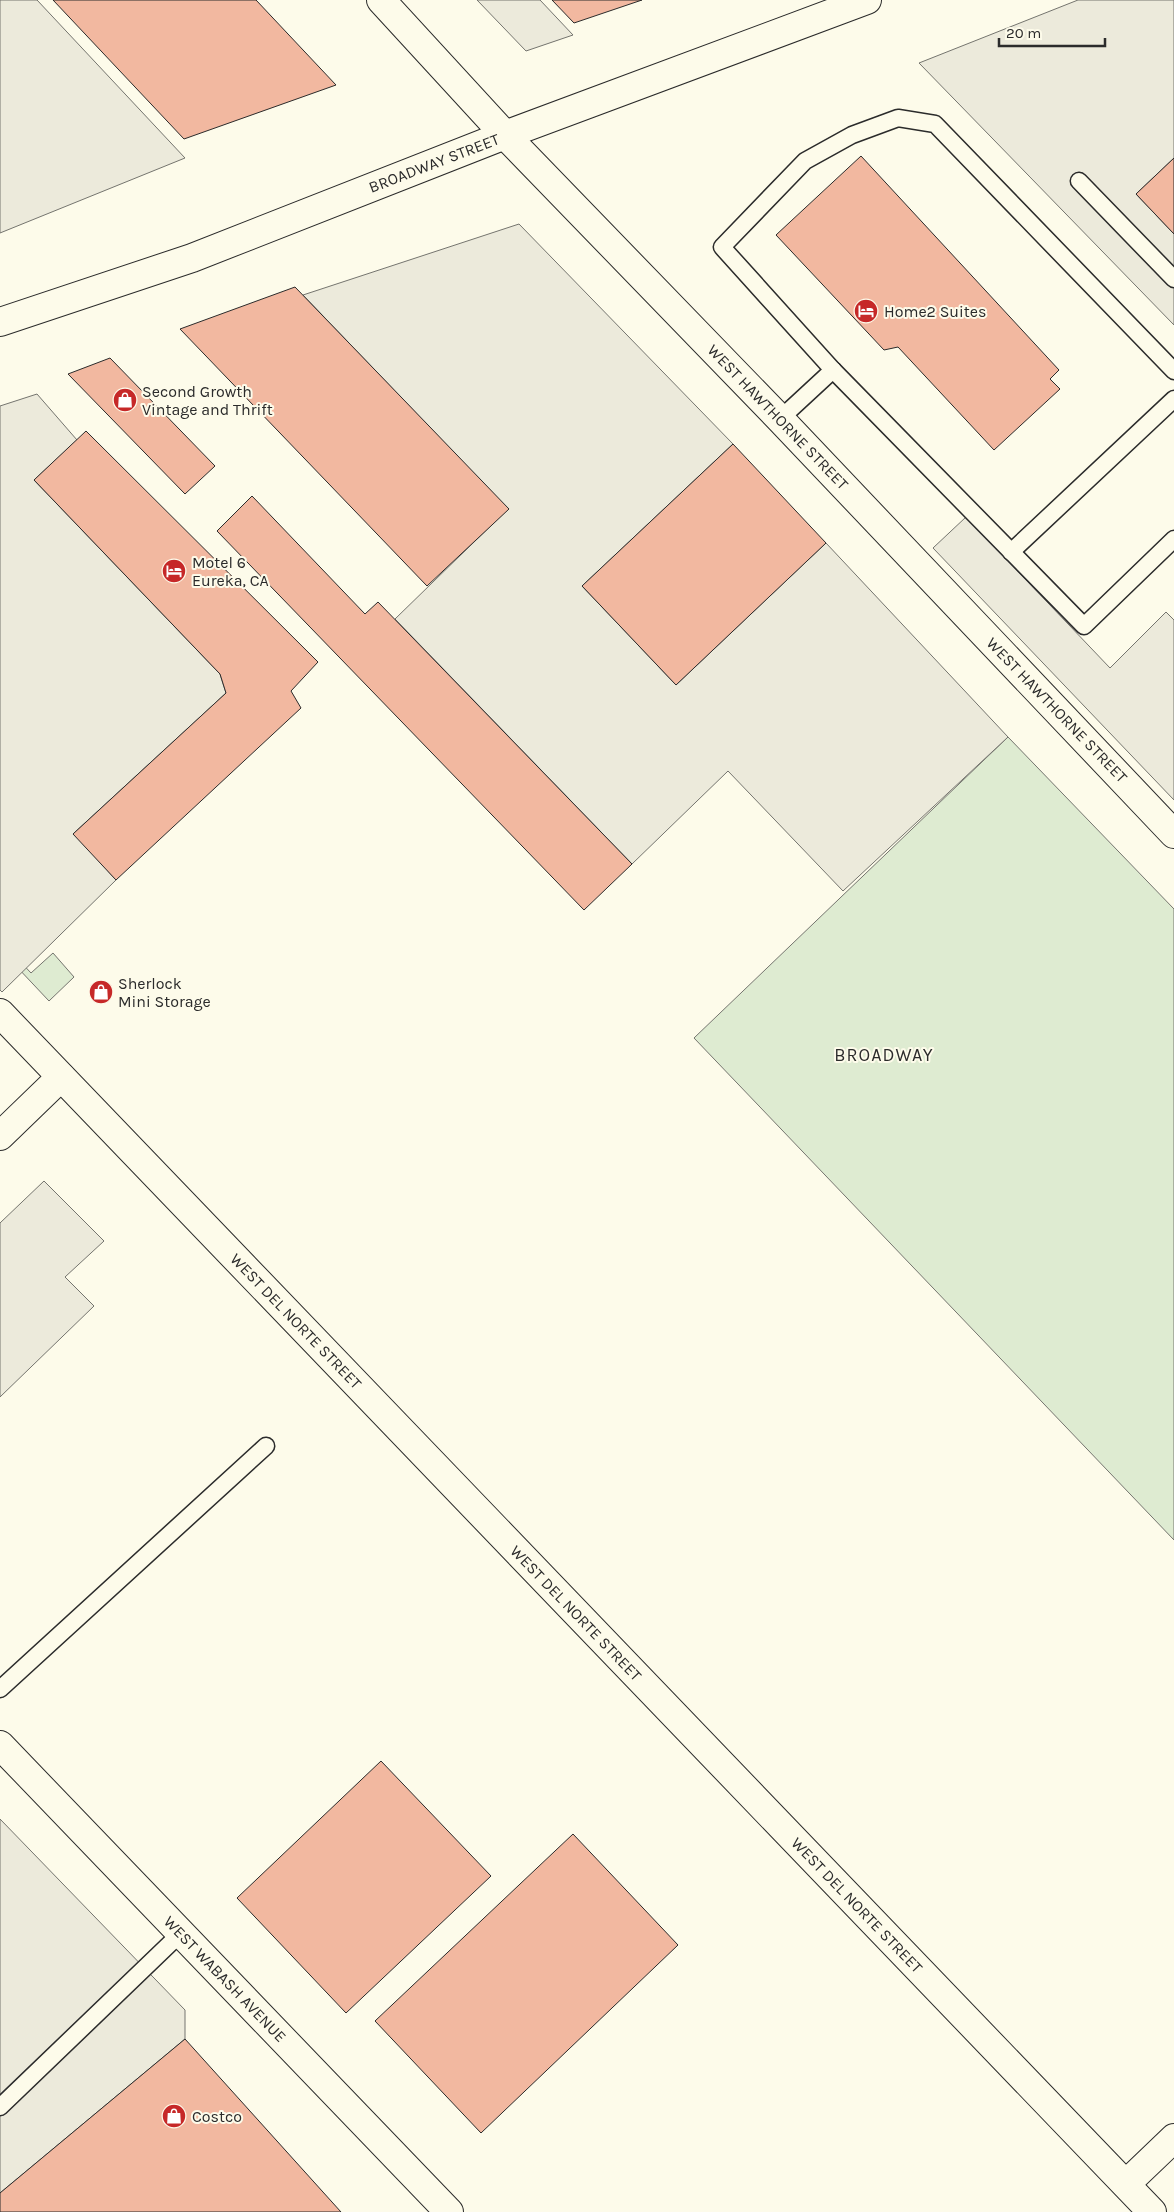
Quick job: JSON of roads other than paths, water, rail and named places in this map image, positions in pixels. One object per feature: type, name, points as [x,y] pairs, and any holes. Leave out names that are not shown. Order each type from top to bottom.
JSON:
[{"type":"main road","name":"WEST HAWTHORNE STREET","points":[[382,0],[506,135],[780,419],[1174,834]]},
{"type":"main road","name":"BROADWAY STREET","points":[[0,322],[192,258],[506,135],[867,0]]},
{"type":"main road","name":"WEST DEL NORTE STREET","points":[[0,1013],[1152,2212]]},
{"type":"main road","points":[[0,1136],[61,1077]]},
{"type":"main road","name":"WEST WABASH AVENUE","points":[[0,1745],[449,2212]]},
{"type":"main road","points":[[1126,2184],[1174,2138]]},
{"type":"lane","points":[[1174,371],[935,124],[898,118],[852,135],[805,161],[722,247],[833,370],[1084,626],[1174,539]]},
{"type":"lane","points":[[1079,181],[1174,279]]},
{"type":"lane","points":[[780,419],[833,370]]},
{"type":"lane","points":[[1011,552],[1174,399]]},
{"type":"lane","points":[[0,1689],[266,1446]]},
{"type":"lane","points":[[0,2107],[180,1933]]},
{"type":"place","name":"Home2 Suites","points":[[866,311]]},
{"type":"place","name":"Second Growth Vintage and Thrift","points":[[125,400]]},
{"type":"place","name":"Motel 6 Eureka, CA","points":[[174,571]]},
{"type":"place","name":"Sherlock Mini Storage","points":[[101,992]]},
{"type":"place","name":"Costco","points":[[174,2116]]},
{"type":"district","name":"BROADWAY","points":[[884,1055]]}]
